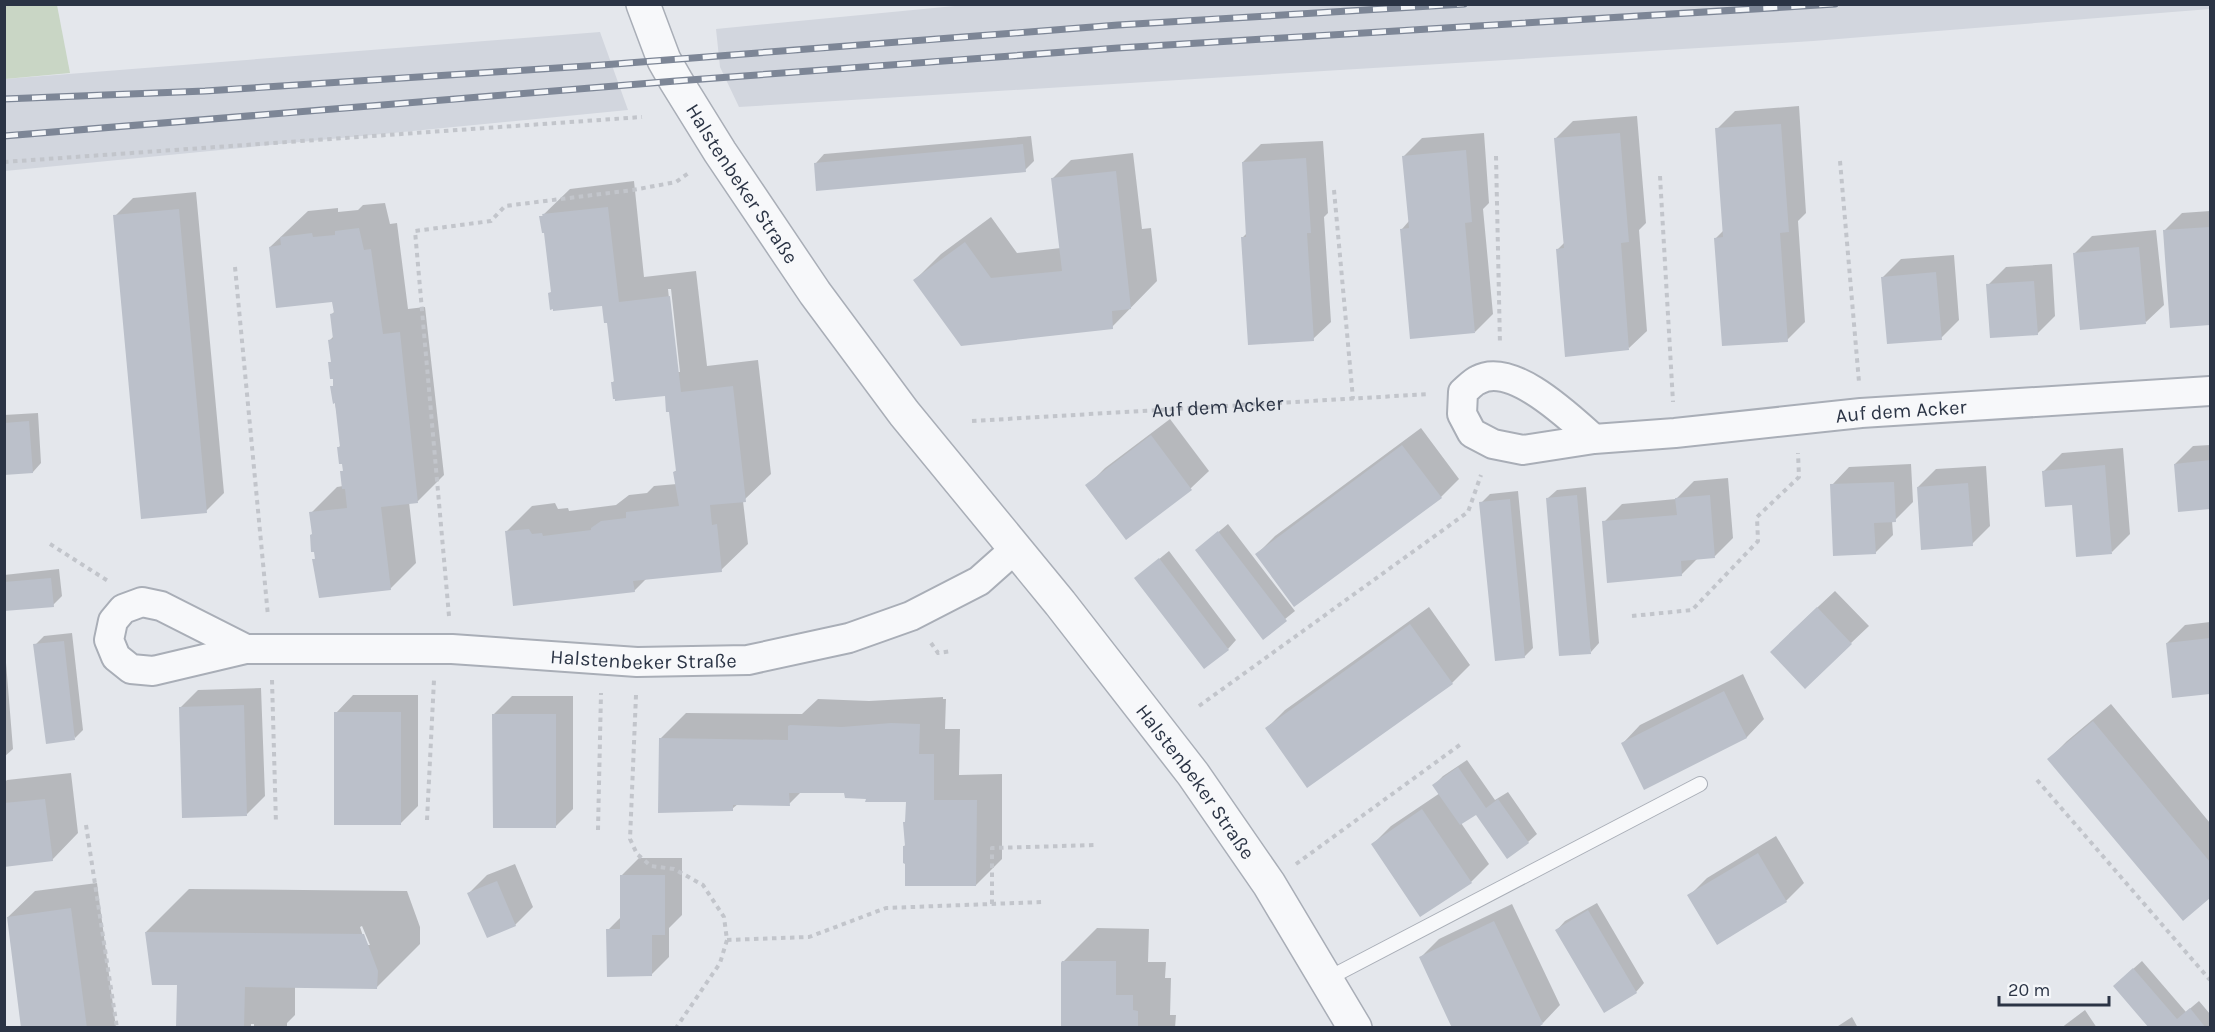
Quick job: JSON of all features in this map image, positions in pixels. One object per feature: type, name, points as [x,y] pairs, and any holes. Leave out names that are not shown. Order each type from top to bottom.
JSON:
[{"type":"street","name":"Halstenbeker Straße","points":[[644,4],[664,60],[720,152],[780,243],[850,343],[904,413],[1016,549],[1193,774],[1269,884],[1327,978],[1354,1028]]},
{"type":"street","points":[[1463,392],[1479,379],[1500,376],[1522,383],[1555,406],[1594,439]]},
{"type":"street","name":"Auf dem Acker","points":[[1463,392],[1462,414],[1472,433],[1492,444],[1523,450],[1594,439],[1675,433],[1861,412],[2211,391]]},
{"type":"street","name":"Halstenbeker Straße","points":[[258,650],[161,606],[142,602],[123,609],[113,621],[109,640],[116,657],[131,669],[153,671],[258,650],[444,649],[637,662],[748,660],[849,638],[910,616],[979,581],[1016,549]]},
{"type":"lane","points":[[1327,978],[1700,784]]},
{"type":"path","points":[[4,162],[642,117]]},
{"type":"path","points":[[427,820],[444,649],[415,231],[491,221],[505,206],[633,190],[676,182],[720,152]]},
{"type":"path","points":[[1496,156],[1500,376]]},
{"type":"path","points":[[1840,161],[1861,412]]},
{"type":"path","points":[[1660,176],[1675,433]]},
{"type":"path","points":[[1334,190],[1353,399]]},
{"type":"path","points":[[235,267],[258,650],[276,824]]},
{"type":"path","name":"Auf dem Acker","points":[[972,421],[1463,392]]},
{"type":"path","points":[[1632,616],[1692,610],[1758,541],[1757,517],[1799,477],[1796,420]]},
{"type":"path","points":[[1199,706],[1468,512],[1492,444]]},
{"type":"path","points":[[50,544],[142,602]]},
{"type":"path","points":[[598,830],[602,659]]},
{"type":"path","points":[[637,662],[630,839],[637,854],[651,866],[674,869],[703,885],[724,917],[727,940],[720,963],[676,1028]]},
{"type":"path","points":[[1269,884],[1461,744]]},
{"type":"path","points":[[2037,780],[2211,980]]},
{"type":"path","points":[[86,825],[117,1028]]},
{"type":"path","points":[[992,904],[992,848],[1097,845]]},
{"type":"path","points":[[727,940],[809,937],[886,908],[1043,903]]},
{"type":"shaded area","points":[[2210,4],[2210,9],[1813,41],[739,107],[720,67],[716,29],[965,5]]},
{"type":"shaded area","points":[[600,32],[628,110],[5,171],[5,79]]},
{"type":"green space","points":[[5,4],[57,5],[70,73],[5,79]]},
{"type":"building","points":[[1781,124],[1789,232],[1780,233],[1788,342],[1722,346],[1714,238],[1723,237],[1715,128]]},
{"type":"building","points":[[1620,133],[1629,242],[1621,243],[1629,350],[1565,357],[1556,249],[1564,248],[1554,138]]},
{"type":"building","points":[[1023,144],[1026,172],[816,191],[814,163]]},
{"type":"building","points":[[1466,150],[1472,222],[1465,223],[1475,333],[1410,339],[1400,229],[1409,228],[1402,156]]},
{"type":"building","points":[[1306,158],[1311,233],[1307,233],[1314,341],[1248,345],[1241,237],[1246,237],[1242,162]]},
{"type":"building","points":[[1116,171],[1131,309],[1112,311],[1113,329],[961,346],[913,280],[965,242],[991,278],[1062,271],[1051,178]]},
{"type":"building","points":[[608,207],[619,302],[670,296],[681,392],[733,386],[746,502],[710,505],[712,525],[717,524],[722,572],[633,581],[635,592],[513,606],[505,531],[529,529],[532,534],[542,533],[543,536],[591,530],[601,521],[626,518],[626,512],[679,506],[673,472],[676,471],[669,412],[666,412],[665,396],[615,401],[613,399],[611,382],[614,382],[607,323],[604,323],[602,306],[550,310],[548,293],[551,292],[544,233],[542,233],[539,216]]},
{"type":"building","points":[[179,209],[207,513],[141,519],[113,215]]},
{"type":"building","points":[[2210,227],[2210,325],[2170,328],[2163,230]]},
{"type":"building","points":[[359,228],[364,250],[371,249],[383,334],[400,332],[418,503],[381,507],[391,590],[319,598],[312,559],[315,559],[314,552],[311,552],[310,535],[312,534],[309,512],[347,508],[345,489],[342,489],[340,471],[343,471],[342,464],[339,464],[337,447],[340,447],[335,403],[333,404],[330,386],[333,386],[333,379],[330,379],[328,362],[331,362],[328,340],[333,339],[330,314],[334,313],[332,302],[276,308],[269,247],[281,245],[280,237],[312,233],[313,237],[335,235],[335,231]]},
{"type":"building","points":[[2139,247],[2146,324],[2080,330],[2073,253]]},
{"type":"building","points":[[1936,272],[1942,340],[1887,344],[1881,277]]},
{"type":"building","points":[[2034,281],[2038,335],[1990,338],[1986,284]]},
{"type":"building","points":[[29,421],[33,473],[4,475],[4,423]]},
{"type":"building","points":[[1151,435],[1192,490],[1126,540],[1085,485]]},
{"type":"building","points":[[1402,445],[1442,498],[1294,607],[1255,554]]},
{"type":"building","points":[[2210,460],[2210,509],[2178,512],[2174,464]]},
{"type":"building","points":[[2105,465],[2112,554],[2076,557],[2072,505],[2045,507],[2042,471]]},
{"type":"building","points":[[1894,482],[1896,522],[1874,523],[1876,554],[1833,556],[1830,484]]},
{"type":"building","points":[[1968,483],[1973,546],[1921,550],[1917,487]]},
{"type":"building","points":[[1577,495],[1591,654],[1559,656],[1546,498]]},
{"type":"building","points":[[1710,495],[1715,558],[1681,561],[1682,576],[1607,583],[1602,521],[1677,515],[1675,498]]},
{"type":"building","points":[[1510,499],[1525,658],[1495,661],[1479,502]]},
{"type":"building","points":[[1218,531],[1287,621],[1263,640],[1195,550]]},
{"type":"building","points":[[1159,558],[1229,650],[1204,669],[1134,578]]},
{"type":"building","points":[[51,578],[54,607],[4,611],[4,582]]},
{"type":"building","points":[[1817,607],[1852,644],[1805,689],[1770,652]]},
{"type":"building","points":[[1410,624],[1453,684],[1307,788],[1265,728]]},
{"type":"building","points":[[2210,638],[2210,694],[2172,698],[2166,643]]},
{"type":"building","points":[[64,641],[75,740],[46,744],[33,644]]},
{"type":"building","points":[[1724,691],[1747,738],[1644,790],[1621,743]]},
{"type":"building","points":[[244,705],[247,816],[182,818],[179,707]]},
{"type":"building","points":[[334,712],[401,712],[401,825],[334,825]]},
{"type":"building","points":[[492,714],[556,714],[556,828],[493,828]]},
{"type":"building","points":[[2093,721],[2210,862],[2210,898],[2183,921],[2047,759]]},
{"type":"building","points":[[891,723],[920,724],[919,754],[934,754],[934,800],[977,800],[976,886],[905,886],[903,822],[905,822],[906,802],[865,802],[866,799],[845,798],[844,793],[789,793],[790,806],[733,805],[733,811],[658,813],[659,738],[788,740],[788,726],[790,725],[842,727]]},
{"type":"building","points":[[1458,767],[1486,808],[1498,799],[1529,843],[1507,859],[1476,815],[1460,825],[1432,785]]},
{"type":"building","points":[[45,799],[53,861],[4,867],[4,803]]},
{"type":"building","points":[[1422,809],[1472,883],[1420,917],[1371,844]]},
{"type":"building","points":[[1758,853],[1787,902],[1717,945],[1687,895]]},
{"type":"building","points":[[620,875],[665,875],[665,935],[652,935],[652,976],[607,977],[606,929],[620,929]]},
{"type":"building","points":[[497,881],[516,926],[487,938],[467,893]]},
{"type":"building","points":[[71,908],[87,1028],[21,1028],[7,917]]},
{"type":"building","points":[[1588,910],[1637,993],[1604,1013],[1555,930]]},
{"type":"building","points":[[1494,921],[1543,1024],[1537,1028],[1452,1028],[1419,957]]},
{"type":"building","points":[[145,932],[364,934],[378,971],[377,989],[245,987],[244,1028],[176,1028],[177,985],[152,985]]},
{"type":"building","points":[[1062,961],[1116,961],[1116,995],[1133,995],[1133,1010],[1138,1011],[1138,1028],[1061,1028]]},
{"type":"building","points":[[2133,968],[2177,1019],[2190,1008],[2206,1028],[2149,1028],[2113,986]]},
{"type":"railway","points":[[4,99],[205,91],[602,65],[1118,25],[1464,4]]},
{"type":"railway","points":[[4,136],[676,81],[1118,48],[1835,4]]}]
